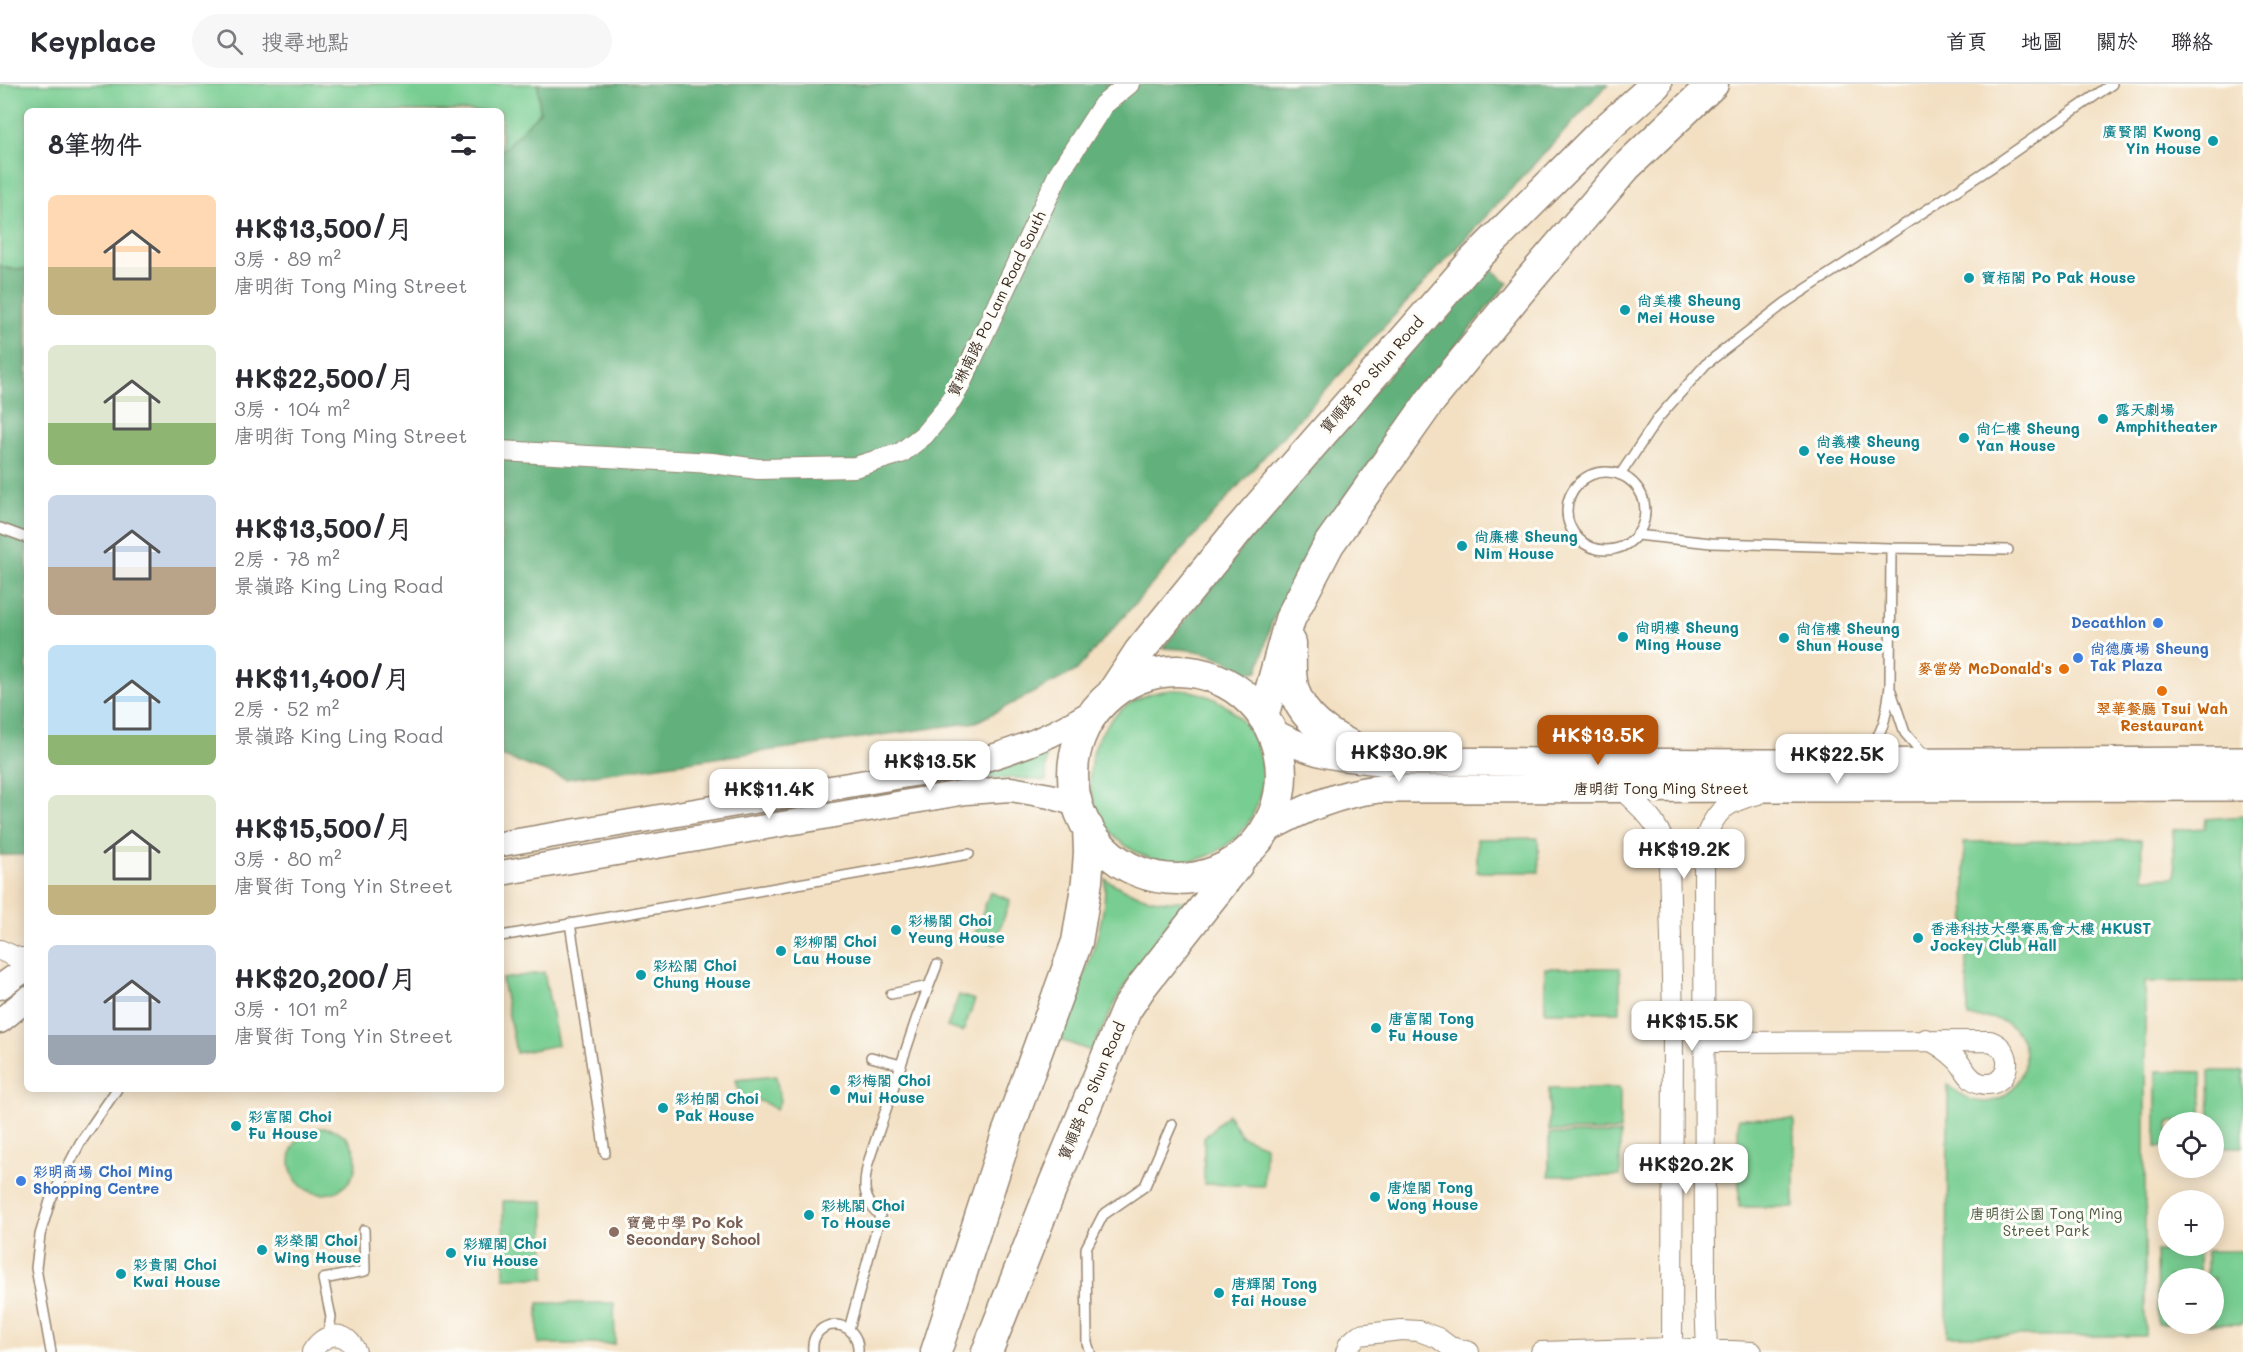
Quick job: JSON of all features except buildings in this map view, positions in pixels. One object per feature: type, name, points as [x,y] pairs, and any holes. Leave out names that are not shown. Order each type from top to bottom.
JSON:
[{"type":"main road","name":"寶順路 Po Shun Road","points":[[1114,690],[1139,652],[1239,529],[1463,271],[1597,137],[1656,84]]},
{"type":"main road","points":[[1268,725],[1290,619],[1329,544],[1431,400],[1520,291],[1626,167],[1713,84]]},
{"type":"main road","points":[[1290,619],[1294,688],[1304,710],[1322,729],[1383,761]]},
{"type":"main road","points":[[936,1352],[1007,1134],[1077,942],[1087,881],[1089,852],[1073,775],[1074,756],[1079,736],[1092,712],[1114,690],[1136,678],[1156,672],[1175,670],[1192,672],[1226,684],[1242,694],[1268,725],[1281,759],[1282,783],[1277,807],[1268,829],[1244,856],[1228,867],[1201,876],[1173,879],[1155,876],[1120,861],[1105,849],[1082,816]]},
{"type":"main road","name":"唐明街 Tong Ming Street","points":[[1268,725],[1299,747],[1317,753],[1340,758],[1383,761],[1762,763],[2243,761]]},
{"type":"main road","name":"唐明街 Tong Ming Street","points":[[1268,829],[1298,812],[1335,797],[1378,789],[2243,787]]},
{"type":"main road","name":"寶順路 Po Shun Road","points":[[987,1352],[1126,1010],[1244,856]]},
{"type":"street","name":"寶琳南路 Po Lam Road South","points":[[504,451],[712,462],[758,469],[855,467],[901,453],[924,435],[945,410],[958,389],[1059,172],[1103,105],[1129,84]]},
{"type":"street","points":[[504,843],[960,766],[1023,748],[1063,730],[1092,712]]},
{"type":"street","points":[[504,872],[966,792],[1011,789],[1050,796],[1082,816]]},
{"type":"street","points":[[1621,789],[1645,810],[1655,823],[1663,838],[1669,862],[1673,1017],[1672,1350]]},
{"type":"street","points":[[1707,1350],[1704,842],[1710,825],[1720,809],[1738,799],[1778,789]]},
{"type":"street","points":[[0,950],[18,958],[24,958]]},
{"type":"street","points":[[0,987],[24,970]]},
{"type":"street","points":[[0,1022],[24,1002]]},
{"type":"street","points":[[1705,1042],[1926,1039]]},
{"type":"street","points":[[1346,1351],[1353,1339],[1359,1335],[1401,1330],[1419,1331],[1438,1338],[1450,1347],[1469,1352]]},
{"type":"street","points":[[312,1352],[321,1339],[328,1336],[348,1340],[356,1352]]},
{"type":"street","points":[[1541,1352],[1672,1350],[1752,1352]]},
{"type":"lane","points":[[1620,475],[1658,418],[1706,364],[1785,303],[1989,169],[2112,84]]},
{"type":"lane","points":[[1599,473],[1620,475],[1631,482],[1639,490],[1645,513],[1637,535],[1628,543],[1605,550],[1583,543],[1569,524],[1567,513],[1568,502],[1580,483],[1589,476],[1599,473]]},
{"type":"lane","points":[[0,528],[24,537]]},
{"type":"lane","points":[[1637,535],[1711,543],[2008,550]]},
{"type":"lane","points":[[1859,762],[1882,731],[1890,686],[1891,548]]},
{"type":"lane","points":[[1890,686],[1905,733],[1933,762]]},
{"type":"lane","points":[[504,935],[969,854]]},
{"type":"lane","points":[[570,923],[605,1153]]},
{"type":"lane","points":[[849,1329],[880,1215],[869,1205],[864,1183],[868,1163],[937,965]]},
{"type":"lane","points":[[891,994],[929,986]]},
{"type":"lane","points":[[871,1057],[901,1065]]},
{"type":"lane","points":[[51,1352],[36,1268],[40,1235],[50,1201],[80,1143],[115,1092]]},
{"type":"lane","points":[[1090,1352],[1087,1343],[1086,1248],[1103,1215],[1145,1186],[1172,1124]]},
{"type":"lane","points":[[328,1336],[331,1317],[323,1280],[365,1271],[364,1230]]},
{"type":"lane","points":[[813,1352],[813,1341],[821,1329],[835,1325],[849,1329],[858,1342],[858,1352]]},
{"type":"green space","points":[[0,84],[538,84],[540,112],[504,149],[504,108],[24,108],[24,269],[0,266]]},
{"type":"green space","points":[[538,84],[1608,84],[1261,460],[1076,671],[976,722],[566,779],[504,757],[504,149],[540,112]]},
{"type":"green space","points":[[1485,264],[1508,283],[1457,344],[1327,522],[1271,624],[1258,671],[1247,673],[1207,653],[1163,648],[1280,500]]},
{"type":"green space","points":[[0,266],[24,269],[24,855],[0,855]]},
{"type":"green space","points":[[1176,690],[1193,691],[1209,696],[1224,704],[1237,715],[1248,728],[1256,743],[1261,759],[1261,793],[1256,809],[1248,824],[1237,837],[1224,848],[1209,856],[1193,861],[1176,862],[1159,861],[1143,856],[1128,848],[1115,837],[1104,824],[1096,809],[1091,793],[1090,776],[1091,759],[1096,743],[1104,728],[1115,715],[1128,704],[1143,696],[1159,691]]},
{"type":"green space","points":[[1046,753],[1046,781],[1016,778],[970,780],[970,774],[1017,764]]},
{"type":"green space","name":"唐明街公園 Tong Ming Street Park","points":[[2243,816],[2243,982],[2145,982],[2145,1336],[1947,1336],[1948,1084],[1970,1099],[1990,1101],[2006,1094],[2018,1081],[2024,1063],[2024,1045],[2014,1030],[1996,1019],[1968,1017],[1964,842],[2141,840],[2143,878],[2175,877],[2173,830],[2205,828],[2206,819]]},
{"type":"green space","points":[[1538,838],[1539,872],[1477,872],[1477,839]]},
{"type":"green space","points":[[1105,879],[1144,897],[1164,901],[1186,901],[1160,933],[1124,986],[1091,1051],[1058,1039],[1096,941],[1104,900]]},
{"type":"green space","points":[[990,892],[1010,900],[995,944],[974,937]]},
{"type":"green space","points":[[1545,968],[1620,968],[1620,1012],[1545,1012]]},
{"type":"green space","points":[[544,972],[558,1045],[516,1053],[504,979]]},
{"type":"green space","points":[[959,995],[975,1000],[963,1032],[947,1027]]},
{"type":"green space","points":[[2156,1071],[2202,1072],[2202,1112],[2158,1112],[2158,1147],[2156,1147]]},
{"type":"green space","points":[[2209,1071],[2243,1071],[2243,1147],[2224,1147],[2224,1112],[2210,1112]]},
{"type":"green space","points":[[776,1076],[780,1101],[776,1110],[760,1101],[741,1099],[736,1080]]},
{"type":"green space","points":[[1549,1088],[1620,1088],[1620,1131],[1549,1131]]},
{"type":"green space","points":[[1228,1114],[1241,1136],[1265,1146],[1264,1186],[1204,1184],[1204,1138]]},
{"type":"green space","points":[[1738,1118],[1794,1119],[1794,1207],[1739,1207]]},
{"type":"green space","points":[[323,1128],[335,1131],[346,1138],[353,1149],[356,1161],[353,1173],[346,1184],[335,1191],[323,1194],[311,1191],[300,1184],[293,1173],[290,1161],[293,1149],[300,1138],[311,1131]]},
{"type":"green space","points":[[1549,1134],[1620,1134],[1620,1176],[1549,1176]]},
{"type":"green space","points":[[503,1201],[544,1201],[545,1278],[504,1278]]},
{"type":"green space","points":[[2156,1251],[2158,1251],[2158,1256],[2199,1256],[2199,1268],[2158,1268],[2157,1324]]},
{"type":"green space","points":[[2224,1251],[2243,1251],[2243,1324],[2224,1324],[2224,1268],[2207,1268],[2207,1256],[2224,1256]]},
{"type":"green space","points":[[538,1303],[614,1303],[615,1344],[538,1344]]},
{"type":"place","name":"廣賢閣 Kwong Yin House","points":[[2213,141]]},
{"type":"place","name":"寶栢閣 Po Pak House","points":[[1969,278]]},
{"type":"place","name":"尚美樓 Sheung Mei House","points":[[1625,310]]},
{"type":"place","name":"露天劇場 Amphitheater","points":[[2103,419]]},
{"type":"place","name":"尚仁樓 Sheung Yan House","points":[[1964,438]]},
{"type":"place","name":"尚義樓 Sheung Yee House","points":[[1804,451]]},
{"type":"place","name":"尚廉樓 Sheung Nim House","points":[[1462,546]]},
{"type":"place","name":"Decathlon","points":[[2158,623]]},
{"type":"place","name":"尚明樓 Sheung Ming House","points":[[1623,637]]},
{"type":"place","name":"尚信樓 Sheung Shun House","points":[[1784,638]]},
{"type":"place","name":"尚德廣場 Sheung Tak Plaza","points":[[2078,658]]},
{"type":"place","name":"麥當勞 McDonald's","points":[[2064,669]]},
{"type":"place","name":"翠華餐廳 Tsui Wah Restaurant","points":[[2162,691]]},
{"type":"place","name":"彩楊閣 Choi Yeung House","points":[[896,930]]},
{"type":"place","name":"香港科技大學賽馬會大樓 HKUST Jockey Club Hall","points":[[1918,938]]},
{"type":"place","name":"彩柳閣 Choi Lau House","points":[[781,951]]},
{"type":"place","name":"彩松閣 Choi Chung House","points":[[641,975]]},
{"type":"place","name":"唐富閣 Tong Fu House","points":[[1376,1028]]},
{"type":"place","name":"彩梅閣 Choi Mui House","points":[[835,1090]]},
{"type":"place","name":"彩柏閣 Choi Pak House","points":[[663,1108]]},
{"type":"place","name":"彩富閣 Choi Fu House","points":[[236,1126]]},
{"type":"place","name":"彩明商場 Choi Ming Shopping Centre","points":[[21,1181]]},
{"type":"place","name":"唐煌閣 Tong Wong House","points":[[1375,1197]]},
{"type":"place","name":"彩桃閣 Choi To House","points":[[809,1215]]},
{"type":"place","name":"寶覺中學 Po Kok Secondary School","points":[[614,1232]]},
{"type":"place","name":"彩榮閣 Choi Wing House","points":[[262,1250]]},
{"type":"place","name":"彩耀閣 Choi Yiu House","points":[[451,1253]]},
{"type":"place","name":"彩貴閣 Choi Kwai House","points":[[121,1274]]},
{"type":"place","name":"唐輝閣 Tong Fai House","points":[[1219,1293]]}]
